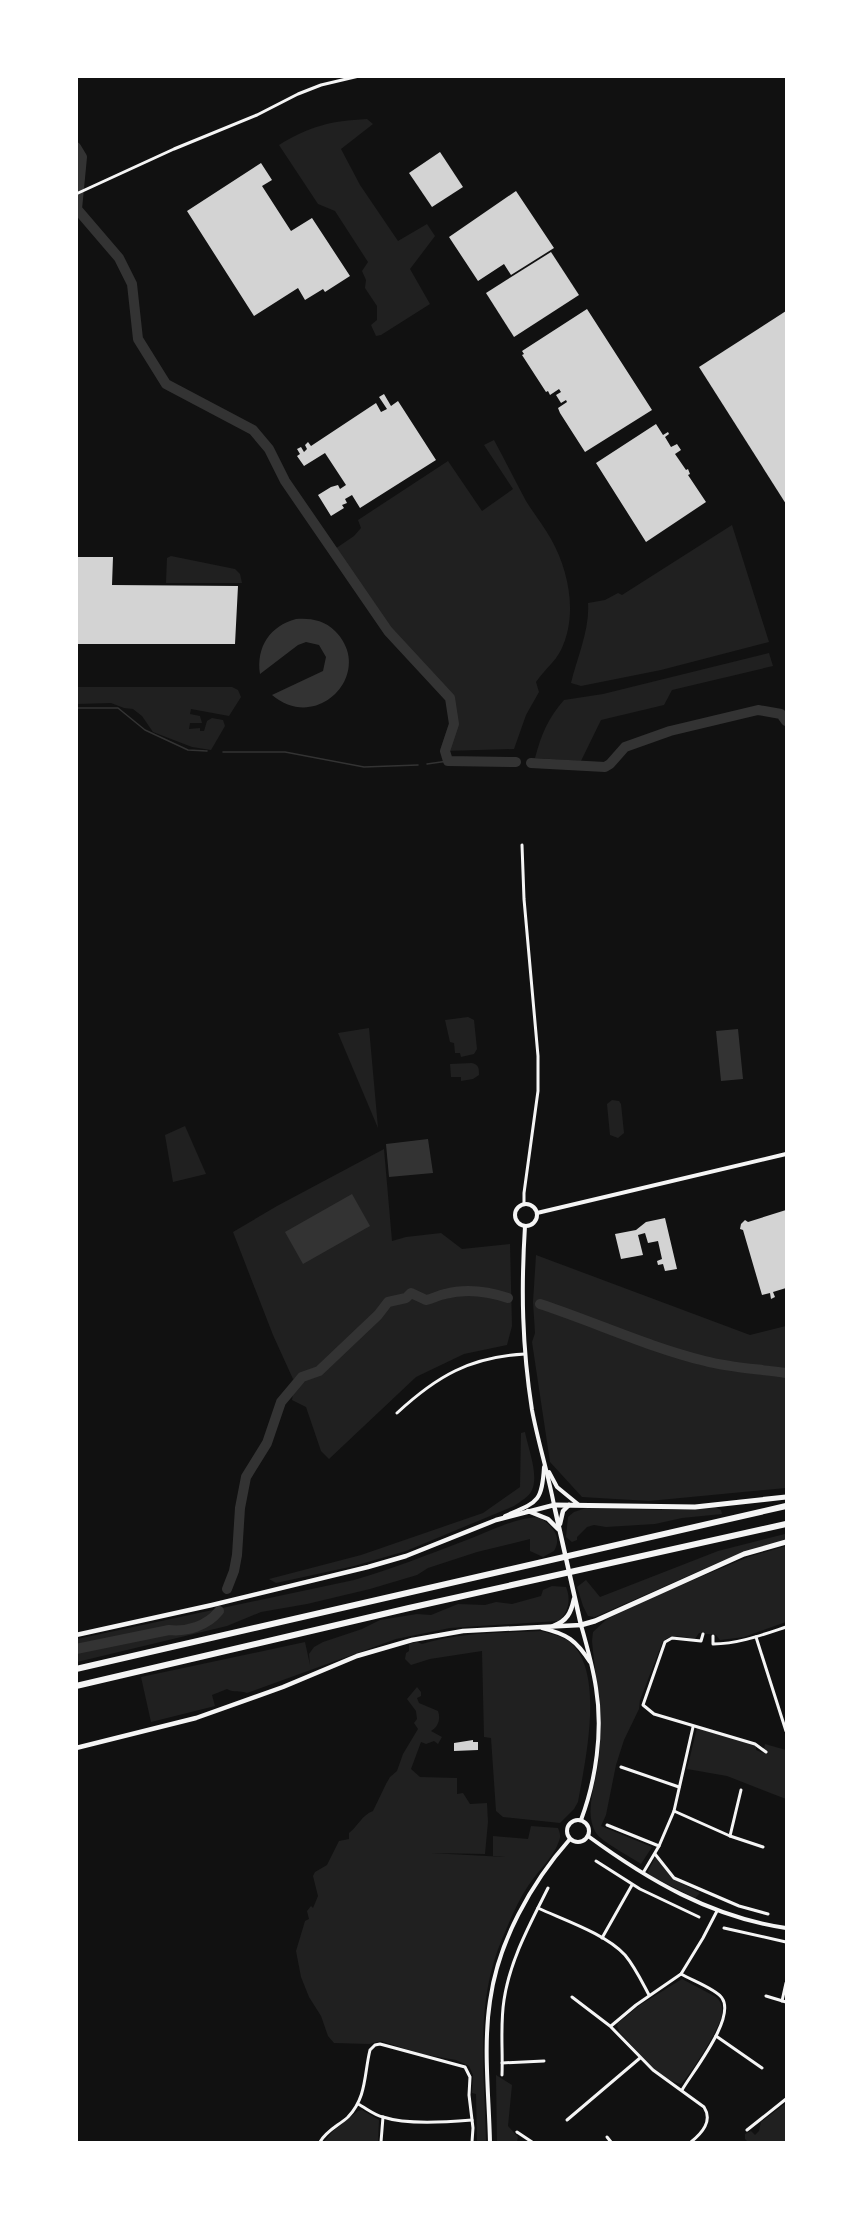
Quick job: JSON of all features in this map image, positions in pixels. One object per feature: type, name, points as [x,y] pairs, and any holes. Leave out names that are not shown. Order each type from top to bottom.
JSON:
[{"type":"highway","points":[[554,1506],[695,1507],[786,1497]]},
{"type":"highway","points":[[76,1669],[786,1506]]},
{"type":"highway","points":[[76,1686],[420,1605],[786,1524]]},
{"type":"highway","points":[[581,1625],[595,1621],[744,1554],[786,1542]]},
{"type":"main road","points":[[559,1531],[561,1516],[569,1505]]},
{"type":"main road","points":[[76,1635],[368,1567],[406,1556],[496,1520],[554,1506],[581,1625],[463,1631],[412,1640],[357,1656],[232,1707],[76,1748]]},
{"type":"main road","points":[[528,1511],[549,1519],[559,1531]]},
{"type":"main road","points":[[542,1628],[565,1620],[571,1612],[574,1596]]},
{"type":"street","points":[[76,194],[174,149],[257,115],[298,94],[321,85],[359,76]]},
{"type":"street","points":[[522,845],[524,899],[538,1056],[538,1091],[524,1204]]},
{"type":"street","points":[[537,1213],[786,1154]]},
{"type":"street","points":[[524,1204],[534,1207],[537,1213],[534,1222],[525,1226],[519,1224],[515,1216],[516,1209],[524,1204]]},
{"type":"street","points":[[525,1226],[522,1318],[525,1354],[532,1411],[554,1506]]},
{"type":"street","points":[[397,1413],[427,1387],[461,1367],[482,1359],[525,1354]]},
{"type":"street","points":[[544,1460],[557,1487],[579,1505]]},
{"type":"street","points":[[496,1520],[527,1507],[538,1499],[543,1489],[544,1460]]},
{"type":"street","points":[[581,1625],[597,1689],[598,1729],[589,1799],[581,1821]]},
{"type":"street","points":[[713,1636],[712,1644],[724,1644],[786,1627]]},
{"type":"street","points":[[542,1628],[572,1639],[579,1645],[592,1665]]},
{"type":"street","points":[[703,1634],[701,1641],[672,1638],[665,1642],[643,1705],[654,1714],[754,1744],[766,1752]]},
{"type":"street","points":[[756,1637],[786,1731]]},
{"type":"street","points":[[642,1874],[655,1854],[674,1811],[693,1726]]},
{"type":"street","points":[[621,1767],[679,1787]]},
{"type":"street","points":[[730,1836],[741,1790]]},
{"type":"street","points":[[674,1811],[730,1836],[763,1847]]},
{"type":"street","points":[[588,1836],[580,1842],[570,1839],[567,1827],[572,1821],[581,1821],[587,1826],[588,1836],[642,1874],[717,1911],[750,1921],[786,1928]]},
{"type":"street","points":[[607,1825],[659,1846]]},
{"type":"street","points":[[490,2142],[487,2025],[497,1970],[505,1945],[525,1903],[543,1874],[570,1839]]},
{"type":"street","points":[[655,1854],[664,1862],[674,1878],[721,1899],[768,1914]]},
{"type":"street","points":[[596,1861],[632,1885],[699,1917]]},
{"type":"street","points":[[602,1938],[632,1885]]},
{"type":"street","points":[[502,2075],[502,2020],[507,1983],[520,1945],[548,1888]]},
{"type":"street","points":[[762,1912],[763,1905]]},
{"type":"street","points":[[538,1908],[602,1938],[625,1956],[649,1995]]},
{"type":"street","points":[[610,2026],[649,1995],[681,1974],[717,1911]]},
{"type":"street","points":[[690,1920],[692,1914]]},
{"type":"street","points":[[724,1928],[786,1942]]},
{"type":"street","points":[[728,1935],[730,1930]]},
{"type":"street","points":[[681,1974],[717,1993],[722,1998],[725,2007],[716,2036],[682,2090]]},
{"type":"street","points":[[766,1996],[784,2002],[786,1983]]},
{"type":"street","points":[[572,1997],[610,2026],[654,2071],[700,2103],[707,2113],[704,2130],[691,2142]]},
{"type":"street","points":[[716,2036],[762,2068]]},
{"type":"street","points":[[321,2142],[324,2135],[345,2119],[358,2104],[365,2085],[368,2055],[372,2047],[380,2044],[465,2067],[470,2077],[472,2142]]},
{"type":"street","points":[[567,2120],[640,2058]]},
{"type":"street","points":[[502,2063],[544,2061]]},
{"type":"street","points":[[747,2130],[786,2100]]},
{"type":"street","points":[[358,2104],[383,2117],[438,2122],[472,2120]]},
{"type":"street","points":[[381,2142],[383,2117]]},
{"type":"street","points":[[517,2132],[532,2142]]},
{"type":"street","points":[[607,2137],[610,2142]]},
{"type":"shaded area","points":[[367,119],[373,124],[341,149],[360,185],[398,241],[427,224],[435,236],[410,269],[430,304],[376,336],[371,325],[377,320],[377,306],[365,288],[366,280],[362,271],[368,262],[335,211],[318,204],[279,145],[301,133],[321,126]]},
{"type":"shaded area","points":[[494,440],[526,501],[548,534],[563,565],[569,593],[569,622],[561,650],[536,682],[539,692],[526,715],[514,749],[445,751],[454,724],[450,698],[388,631],[332,551],[354,536],[361,528],[358,520],[448,461],[482,511],[513,489],[484,445]]},
{"type":"shaded area","points":[[732,525],[769,642],[661,670],[581,686],[571,683],[585,633],[588,603],[605,600],[618,593],[622,595]]},
{"type":"shaded area","points":[[171,556],[235,569],[240,574],[242,583],[166,583],[167,558]]},
{"type":"shaded area","points":[[296,619],[317,620],[331,627],[346,647],[349,664],[345,680],[336,693],[323,703],[307,707],[290,705],[272,695],[323,671],[326,657],[319,645],[306,642],[298,645],[260,674],[260,655],[267,639],[279,627]]},
{"type":"shaded area","points":[[769,653],[773,666],[672,690],[664,705],[601,720],[581,761],[535,758],[546,727],[564,700],[603,694]]},
{"type":"shaded area","points":[[76,687],[232,687],[238,690],[241,697],[229,716],[191,709],[190,714],[200,716],[202,723],[190,723],[189,729],[200,728],[200,731],[204,731],[207,721],[212,718],[223,720],[225,726],[211,750],[192,747],[153,732],[142,716],[133,709],[111,703],[77,704]]},
{"type":"shaded area","points":[[468,1017],[474,1020],[477,1049],[474,1054],[461,1057],[460,1053],[455,1053],[454,1043],[450,1042],[445,1020]]},
{"type":"shaded area","points":[[369,1028],[378,1128],[338,1033]]},
{"type":"shaded area","points":[[738,1029],[743,1079],[721,1081],[716,1031]]},
{"type":"shaded area","points":[[472,1063],[479,1070],[479,1075],[473,1079],[461,1081],[461,1077],[451,1077],[450,1064]]},
{"type":"shaded area","points":[[612,1100],[619,1101],[621,1104],[624,1133],[618,1138],[610,1135],[607,1104]]},
{"type":"shaded area","points":[[185,1126],[206,1174],[173,1182],[165,1135]]},
{"type":"shaded area","points":[[428,1139],[433,1173],[389,1177],[386,1144]]},
{"type":"shaded area","points":[[384,1149],[392,1241],[441,1233],[462,1249],[510,1244],[512,1326],[507,1345],[464,1354],[416,1377],[329,1459],[321,1451],[306,1407],[292,1400],[300,1384],[309,1378],[309,1373],[293,1379],[273,1335],[233,1232]]},
{"type":"shaded area","points":[[352,1194],[370,1226],[303,1264],[285,1232]]},
{"type":"shaded area","points":[[536,1255],[750,1335],[786,1326],[786,1370],[762,1365],[747,1366],[701,1356],[698,1364],[786,1376],[786,1488],[649,1501],[582,1497],[550,1462],[532,1342],[535,1333],[533,1302]]},
{"type":"shaded area","points":[[525,1432],[534,1469],[534,1484],[529,1495],[514,1506],[406,1551],[354,1566],[276,1583],[269,1579],[361,1555],[483,1513],[520,1487],[521,1433]]},
{"type":"shaded area","points":[[715,1507],[721,1510],[722,1514],[682,1518],[655,1524],[606,1527],[594,1525],[587,1527],[577,1537],[577,1540],[572,1542],[566,1537],[568,1517],[586,1508],[672,1510]]},
{"type":"shaded area","points":[[539,1517],[551,1527],[557,1540],[554,1551],[543,1557],[530,1551],[530,1539],[477,1552],[428,1568],[417,1575],[370,1589],[261,1612],[227,1626],[77,1662],[77,1639],[354,1580],[409,1562],[511,1523]]},
{"type":"shaded area","points":[[785,1534],[786,1539],[722,1561],[595,1617],[588,1616],[577,1587],[586,1580],[600,1597],[718,1551]]},
{"type":"shaded area","points":[[786,1546],[786,1622],[744,1637],[720,1640],[716,1635],[699,1633],[695,1639],[674,1636],[663,1641],[640,1700],[639,1709],[624,1740],[616,1765],[606,1815],[601,1826],[652,1847],[641,1864],[604,1841],[596,1833],[591,1817],[600,1749],[593,1632],[607,1619],[648,1599],[748,1557]]},
{"type":"shaded area","points":[[552,1586],[566,1587],[568,1596],[567,1610],[558,1621],[450,1628],[396,1639],[247,1693],[227,1689],[212,1695],[215,1706],[151,1722],[141,1677],[305,1642],[310,1665],[309,1654],[314,1647],[380,1620],[417,1614],[431,1615],[458,1604],[485,1605],[496,1602],[512,1604],[541,1596],[543,1590]]},
{"type":"shaded area","points":[[541,1631],[561,1637],[571,1643],[581,1657],[590,1696],[588,1742],[578,1802],[560,1823],[503,1817],[496,1811],[491,1738],[484,1737],[482,1651],[430,1659],[411,1665],[405,1659],[409,1651],[409,1644],[417,1642],[422,1644],[451,1637]]},
{"type":"shaded area","points":[[417,1687],[421,1692],[421,1696],[417,1698],[419,1703],[438,1711],[438,1723],[431,1731],[442,1737],[438,1744],[434,1741],[426,1744],[421,1742],[411,1769],[420,1777],[457,1778],[457,1794],[463,1793],[470,1804],[487,1803],[485,1854],[431,1853],[505,1857],[493,1856],[493,1836],[528,1839],[531,1826],[558,1828],[560,1835],[553,1853],[520,1898],[493,1964],[484,2014],[483,2039],[486,2142],[477,2142],[476,2094],[472,2093],[473,2075],[469,2066],[456,2060],[421,2054],[381,2041],[369,2044],[334,2043],[328,2036],[321,2016],[309,1997],[301,1977],[296,1951],[305,1921],[309,1919],[307,1911],[311,1906],[313,1908],[318,1896],[313,1876],[315,1872],[327,1865],[339,1841],[349,1839],[349,1833],[373,1811],[418,1729],[414,1723],[417,1719],[416,1711],[407,1699]]},
{"type":"shaded area","points":[[697,1728],[756,1746],[756,1750],[763,1753],[765,1744],[786,1750],[786,1799],[727,1776],[687,1769]]},
{"type":"shaded area","points":[[655,1858],[660,1859],[668,1872],[677,1880],[700,1893],[695,1898],[649,1875],[648,1871]]},
{"type":"shaded area","points":[[682,1979],[716,1997],[722,2011],[711,2039],[681,2084],[655,2070],[620,2033],[617,2026],[640,2005]]},
{"type":"shaded area","points":[[496,2075],[512,2085],[508,2126],[518,2137],[517,2142],[497,2142]]},
{"type":"shaded area","points":[[786,2103],[786,2142],[748,2142],[745,2139],[745,2134],[751,2131],[755,2135],[759,2131],[761,2122]]},
{"type":"shaded area","points":[[362,2110],[379,2120],[378,2142],[324,2142],[333,2131]]},
{"type":"building","points":[[440,152],[463,187],[432,207],[409,173]]},
{"type":"building","points":[[261,163],[272,180],[262,186],[291,231],[312,218],[350,276],[325,292],[323,289],[305,300],[298,288],[254,316],[187,211]]},
{"type":"building","points":[[516,191],[554,248],[511,275],[504,264],[478,281],[449,237]]},
{"type":"building","points":[[551,252],[579,295],[514,337],[486,293]]},
{"type":"building","points":[[587,309],[652,410],[585,452],[558,408],[567,402],[566,400],[561,403],[556,395],[561,392],[559,389],[550,395],[548,391],[546,392],[522,355],[524,354],[522,351]]},
{"type":"building","points":[[786,311],[786,504],[699,367]]},
{"type":"building","points":[[384,394],[391,406],[398,401],[436,460],[360,508],[352,495],[345,499],[347,503],[342,505],[344,508],[331,516],[318,495],[331,487],[338,485],[340,489],[346,485],[325,453],[304,466],[297,456],[300,454],[297,449],[301,447],[304,452],[308,442],[311,446],[376,403],[381,412],[387,409],[379,397]]},
{"type":"building","points":[[656,424],[663,435],[668,432],[669,434],[665,437],[671,447],[677,444],[681,450],[675,454],[686,470],[688,469],[690,474],[688,475],[706,502],[646,542],[596,463]]},
{"type":"building","points":[[76,557],[113,557],[112,585],[238,586],[235,644],[76,644]]},
{"type":"building","points":[[786,1210],[786,1288],[773,1292],[775,1297],[771,1299],[770,1293],[762,1295],[743,1230],[740,1229],[745,1220],[748,1222]]},
{"type":"building","points":[[665,1218],[677,1269],[665,1271],[663,1264],[658,1265],[657,1261],[662,1259],[658,1241],[648,1243],[645,1233],[638,1235],[643,1255],[621,1259],[615,1234],[636,1230],[646,1222]]},
{"type":"building","points":[[473,1740],[473,1742],[478,1742],[478,1750],[454,1751],[454,1743]]},
{"type":"waterway","points":[[76,147],[82,157],[77,209],[119,258],[132,284],[138,339],[166,384],[253,430],[269,449],[285,481],[388,631],[450,698],[454,724],[445,751],[448,761],[516,762]]},
{"type":"waterway","points":[[76,708],[118,708],[145,730],[188,750],[207,751]]},
{"type":"waterway","points":[[531,763],[605,767],[625,747],[670,731],[758,710],[781,714],[786,721]]},
{"type":"waterway","points":[[223,752],[285,752],[364,767],[418,765]]},
{"type":"waterway","points":[[427,764],[448,761]]},
{"type":"waterway","points":[[227,1589],[237,1555],[240,1508],[246,1477],[267,1443],[281,1402],[302,1377],[319,1371],[378,1315],[388,1302],[406,1298],[411,1293],[426,1300],[453,1292],[469,1291],[485,1292],[508,1298]]},
{"type":"waterway","points":[[540,1304],[642,1342],[705,1361],[786,1373]]},
{"type":"waterway","points":[[76,1649],[169,1630],[190,1629],[209,1621],[219,1611]]}]
